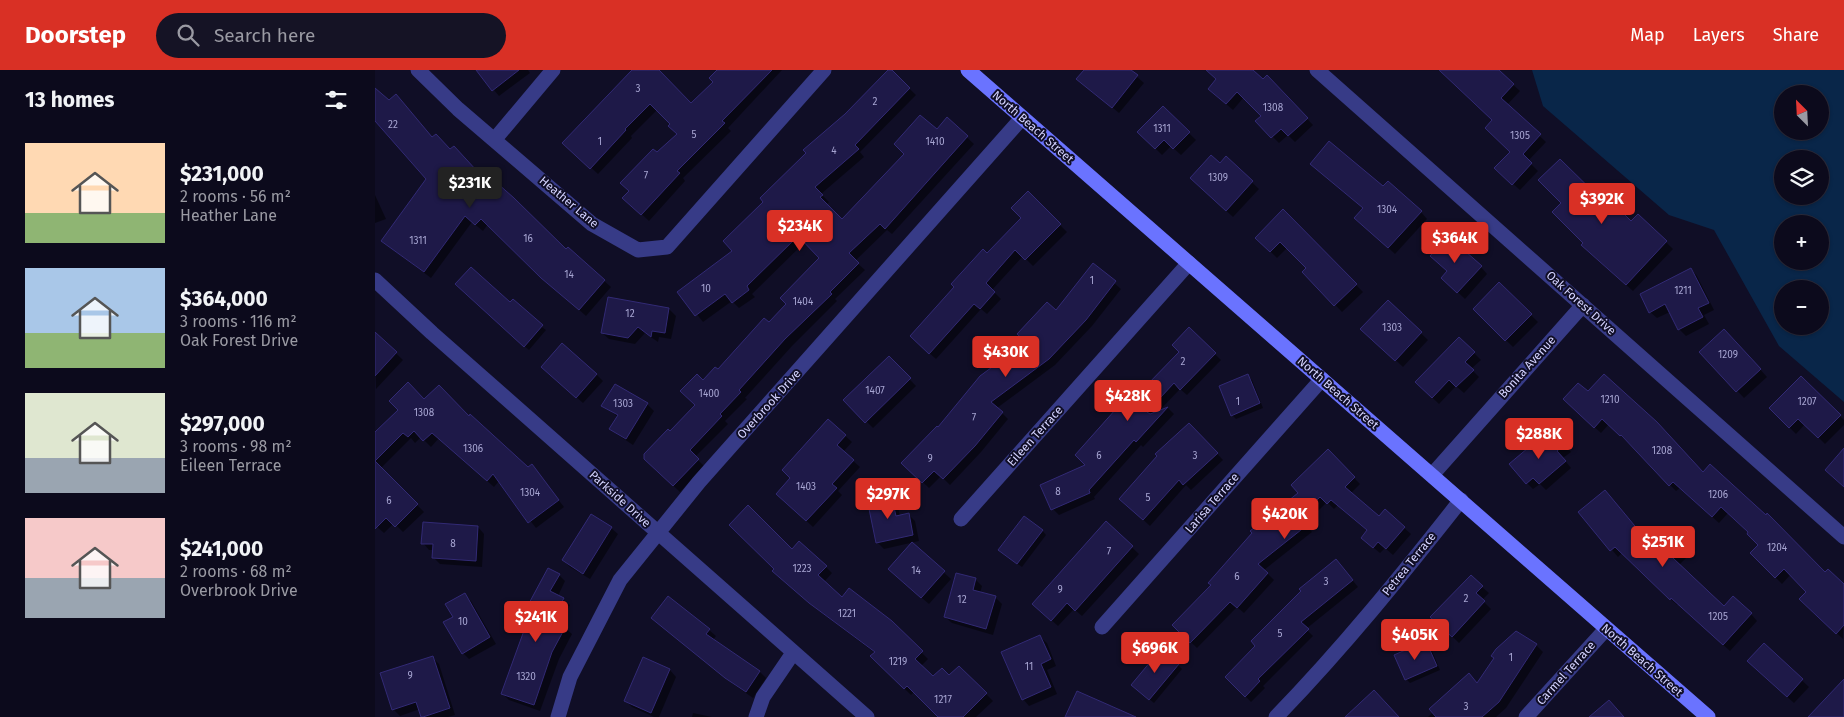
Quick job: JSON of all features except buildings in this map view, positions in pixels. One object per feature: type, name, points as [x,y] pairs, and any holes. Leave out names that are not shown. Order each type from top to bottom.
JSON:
[{"type":"street","name":"Heather Lane","points":[[418,70],[458,109],[593,224],[638,250],[667,247],[824,70]]},
{"type":"street","points":[[495,139],[553,70]]},
{"type":"street","name":"North Beach Street","points":[[968,70],[1708,717]]},
{"type":"street","name":"Oak Forest Drive","points":[[1317,70],[1844,537]]},
{"type":"street","name":"Overbrook Drive","points":[[557,717],[570,677],[620,580],[699,482],[1023,118]]},
{"type":"street","name":"Eileen Terrace","points":[[961,519],[1189,263]]},
{"type":"street","name":"Parkside Drive","points":[[375,280],[867,717]]},
{"type":"street","name":"Bonita Avenue","points":[[1432,475],[1583,305]]},
{"type":"street","name":"Larisa Terrace","points":[[1102,628],[1322,379]]},
{"type":"street","name":"Petrea Terrace","points":[[1276,717],[1401,576],[1461,500]]},
{"type":"street","name":"Carmel Terrace","points":[[1527,717],[1606,629]]},
{"type":"street","points":[[756,717],[763,697],[793,653]]},
{"type":"water","points":[[1532,70],[1844,70],[1844,402],[1779,346],[1714,230],[1669,215],[1543,106]]}]
